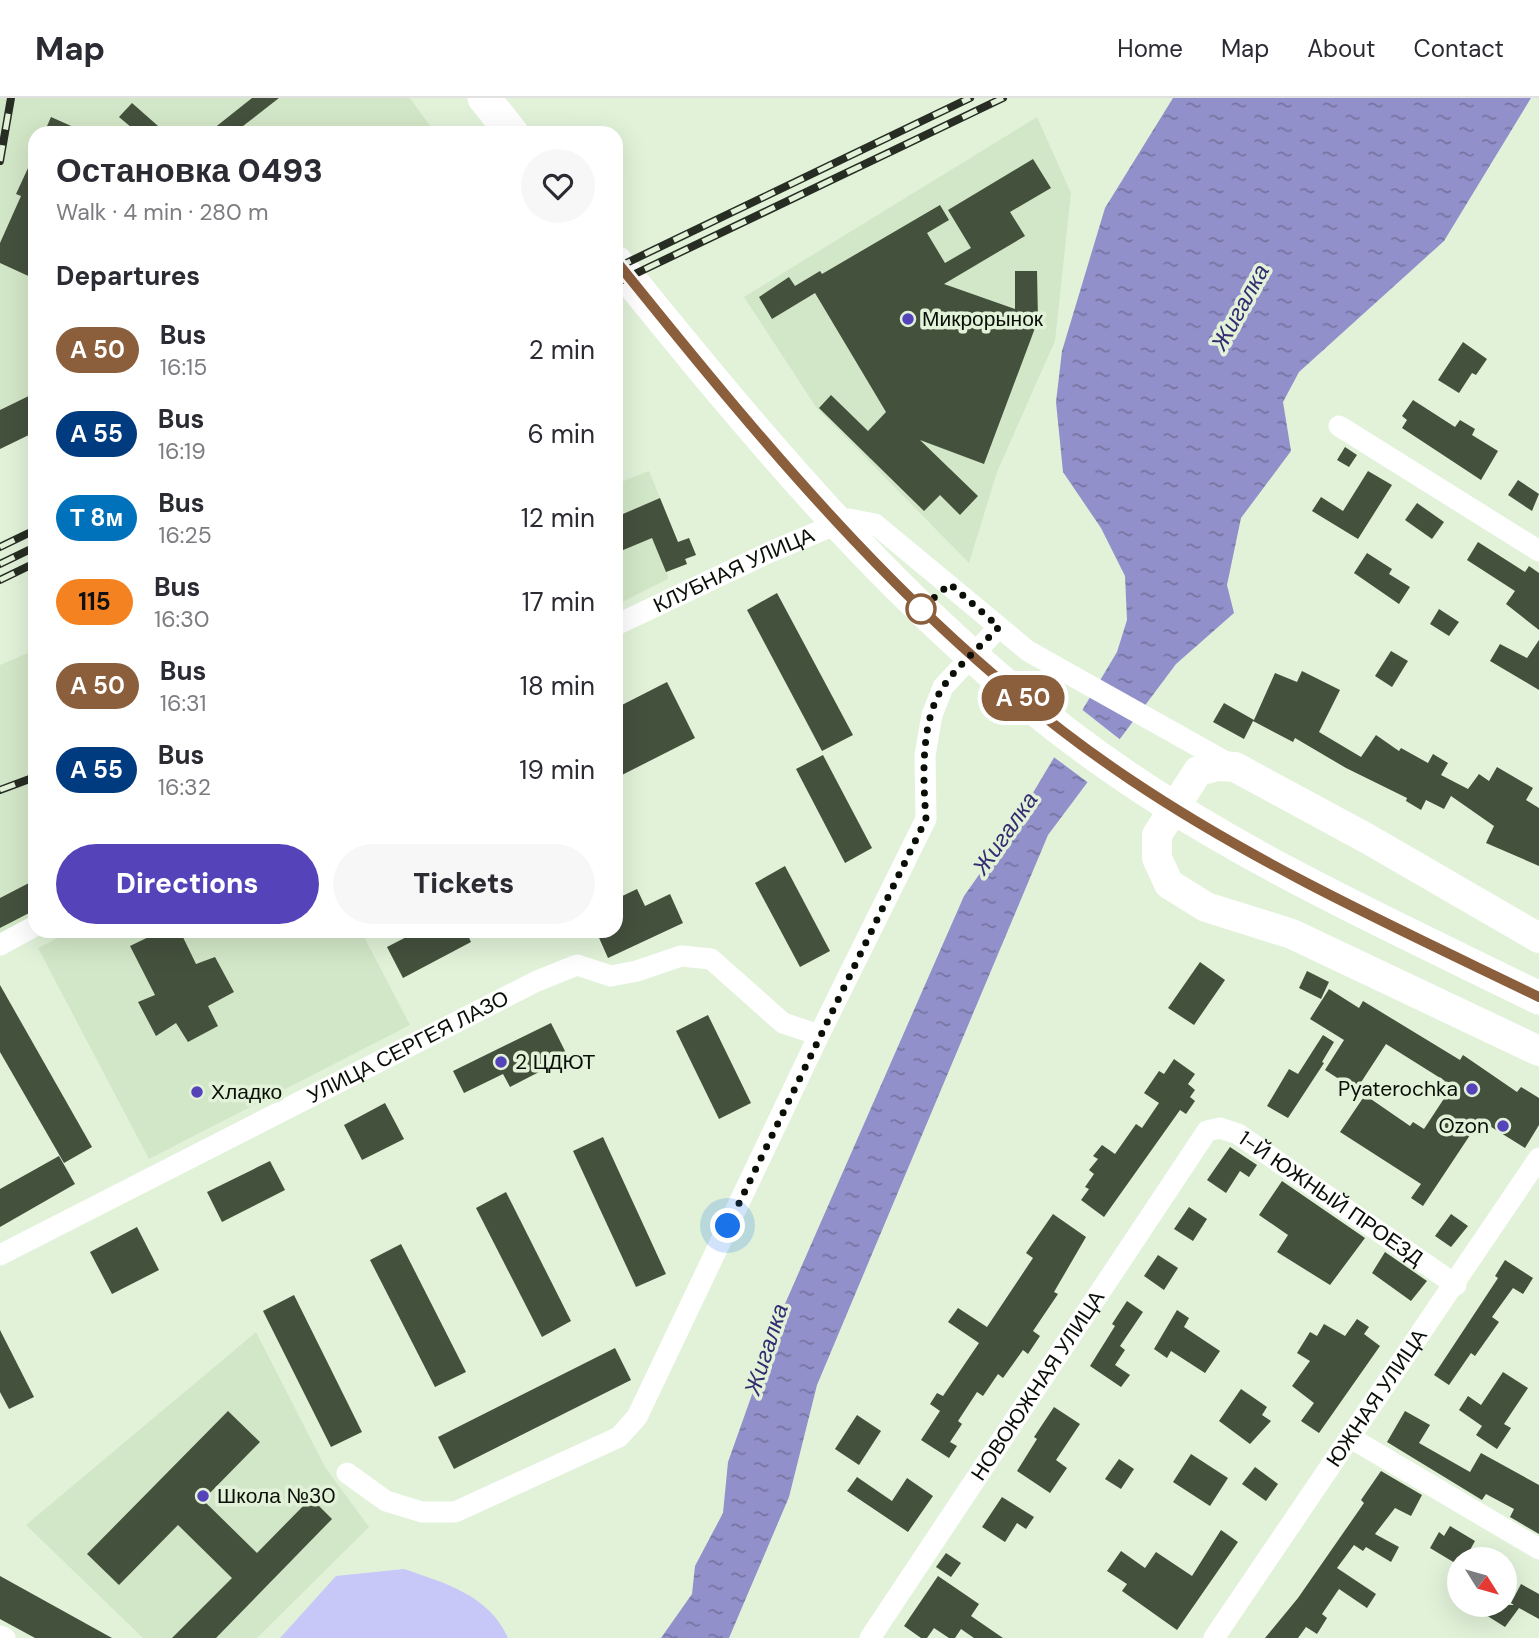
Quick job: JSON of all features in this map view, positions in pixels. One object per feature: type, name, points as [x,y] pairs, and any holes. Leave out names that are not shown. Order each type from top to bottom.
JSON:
[{"type":"main road","points":[[484,98],[506,126]]},
{"type":"main road","points":[[623,270],[753,428],[884,575],[990,671],[1093,752],[1181,813],[1250,852],[1539,998]]},
{"type":"street","points":[[1339,426],[1539,551]]},
{"type":"street","name":"КЛУБНАЯ УЛИЦА","points":[[623,622],[770,552],[849,519],[883,527],[999,627],[1059,670],[1235,767]]},
{"type":"street","points":[[347,1473],[386,1501],[422,1512],[455,1512],[619,1437],[637,1417],[818,1035],[926,819],[925,755],[932,715],[943,687],[999,627]]},
{"type":"street","points":[[1160,726],[1181,745],[1198,771]]},
{"type":"street","points":[[1539,938],[1368,839],[1235,767],[1218,766],[1198,771],[1157,835],[1157,858],[1169,884],[1206,907],[1292,934],[1539,1051]]},
{"type":"street","points":[[0,945],[28,930]]},
{"type":"street","name":"УЛИЦА СЕРГЕЯ ЛАЗО","points":[[0,1255],[525,987],[577,965],[611,976],[637,971],[681,956],[711,959],[783,1023],[818,1035]]},
{"type":"street","name":"1-Й ЮЖНЫЙ ПРОЕЗД","points":[[1203,1133],[1220,1128],[1238,1134],[1456,1285]]},
{"type":"street","name":"НОВОЮЖНАЯ УЛИЦА","points":[[870,1638],[1138,1238],[1203,1133]]},
{"type":"street","name":"ЮЖНАЯ УЛИЦА","points":[[1214,1638],[1456,1285],[1539,1158]]},
{"type":"street","points":[[1351,1438],[1539,1549]]},
{"type":"shaded area","points":[[0,98],[410,98],[430,126],[28,126],[28,435],[0,449]]},
{"type":"shaded area","name":"Микрорынок","points":[[1037,117],[1071,193],[1055,341],[997,472],[969,563],[816,407],[744,297]]},
{"type":"shaded area","points":[[649,471],[678,542],[689,538],[696,555],[686,559],[687,564],[667,572],[668,579],[623,602],[623,481]]},
{"type":"shaded area","points":[[28,653],[28,923],[0,938],[0,665]]},
{"type":"shaded area","name":"Хладко","points":[[57,938],[365,938],[410,1025],[149,1159],[38,948]]},
{"type":"shaded area","name":"Школа №30","points":[[256,1332],[325,1467],[369,1527],[257,1638],[143,1638],[26,1525]]},
{"type":"shaded area","points":[[404,1569],[450,1586],[478,1601],[500,1623],[508,1638],[280,1638],[336,1576]]},
{"type":"water","name":"Жигалка","points":[[1173,98],[1531,98],[1444,241],[1299,372],[1283,402],[1291,451],[1241,518],[1227,585],[1234,613],[1176,664],[1048,835],[817,1385],[789,1497],[729,1638],[661,1638],[692,1594],[695,1566],[723,1513],[728,1462],[781,1313],[964,896],[1012,828],[1117,652],[1127,620],[1125,576],[1101,528],[1063,472],[1056,402],[1062,351],[1105,208]]},
{"type":"pier","points":[[1080,708],[1122,741],[1090,784],[1051,755]]},
{"type":"building","points":[[252,98],[279,98],[243,126],[217,126]]},
{"type":"building","points":[[132,103],[158,126],[130,126],[119,117]]},
{"type":"building","points":[[51,117],[71,126],[47,126]]},
{"type":"building","points":[[1033,159],[1051,188],[1010,212],[1025,236],[944,284],[1015,309],[1015,271],[1037,271],[1038,320],[984,464],[920,440],[978,496],[960,515],[940,495],[924,511],[819,408],[831,395],[868,431],[886,412],[815,293],[772,319],[759,297],[789,277],[795,286],[820,271],[822,274],[940,205],[949,220],[927,233],[945,263],[971,248],[948,210]]},
{"type":"building","points":[[28,168],[28,276],[0,263],[0,243],[21,196],[16,194]]},
{"type":"building","points":[[1463,342],[1487,359],[1476,375],[1472,373],[1459,393],[1438,380]]},
{"type":"building","points":[[28,396],[28,435],[0,449],[0,410]]},
{"type":"building","points":[[1413,400],[1455,427],[1460,420],[1475,429],[1472,435],[1498,451],[1481,480],[1402,428],[1407,420],[1402,416]]},
{"type":"building","points":[[1345,447],[1357,455],[1349,467],[1337,460]]},
{"type":"building","points":[[1368,471],[1392,485],[1358,539],[1312,511],[1321,497],[1343,511]]},
{"type":"building","points":[[1518,480],[1539,494],[1532,511],[1508,495]]},
{"type":"building","points":[[660,498],[678,542],[689,538],[696,555],[685,559],[687,564],[666,572],[652,538],[623,550],[623,514]]},
{"type":"building","points":[[1417,503],[1444,522],[1432,539],[1405,520]]},
{"type":"building","points":[[1478,542],[1525,572],[1529,566],[1539,573],[1539,630],[1506,604],[1515,591],[1467,560]]},
{"type":"building","points":[[1367,553],[1392,569],[1389,574],[1410,587],[1399,604],[1354,573]]},
{"type":"building","points":[[777,593],[853,735],[822,751],[747,610]]},
{"type":"building","points":[[1439,609],[1459,622],[1449,636],[1430,624]]},
{"type":"building","points":[[1539,640],[1539,690],[1490,661],[1500,644],[1527,658]]},
{"type":"building","points":[[1391,651],[1408,661],[1392,687],[1375,676]]},
{"type":"building","points":[[1302,671],[1340,690],[1319,732],[1361,757],[1376,735],[1399,751],[1401,748],[1428,763],[1433,754],[1448,763],[1441,775],[1468,789],[1479,774],[1489,781],[1497,767],[1533,788],[1526,800],[1539,808],[1539,866],[1486,843],[1494,826],[1451,796],[1444,809],[1426,800],[1421,810],[1406,801],[1407,798],[1346,768],[1295,738],[1293,742],[1253,721],[1244,739],[1213,722],[1224,703],[1254,720],[1275,673],[1297,682]]},
{"type":"building","points":[[667,682],[695,738],[623,774],[623,704]]},
{"type":"building","points":[[823,755],[872,848],[845,863],[796,769]]},
{"type":"building","points":[[785,866],[830,951],[800,967],[755,883]]},
{"type":"building","points":[[28,884],[28,914],[0,928],[0,898]]},
{"type":"building","points":[[637,889],[645,906],[670,894],[683,923],[608,958],[599,938],[623,938],[623,896]]},
{"type":"building","points":[[147,938],[183,938],[196,964],[215,957],[234,992],[208,1006],[218,1026],[188,1042],[176,1023],[156,1036],[138,1002],[155,995],[130,946]]},
{"type":"building","points":[[404,938],[469,938],[471,942],[403,978],[387,947]]},
{"type":"building","points":[[1200,962],[1225,980],[1194,1025],[1168,1008]]},
{"type":"building","points":[[1307,971],[1329,982],[1321,999],[1299,988]]},
{"type":"building","points":[[0,985],[92,1147],[64,1163],[0,1052]]},
{"type":"building","points":[[1329,989],[1359,1008],[1363,1001],[1460,1060],[1463,1055],[1517,1092],[1521,1087],[1539,1098],[1539,1125],[1525,1148],[1480,1120],[1423,1206],[1411,1198],[1421,1184],[1340,1132],[1365,1095],[1410,1126],[1413,1122],[1424,1129],[1445,1097],[1438,1092],[1445,1081],[1386,1044],[1356,1090],[1325,1070],[1344,1040],[1310,1019]]},
{"type":"building","points":[[708,1015],[751,1103],[719,1119],[676,1031]]},
{"type":"building","name":"2 ЦДЮТ","points":[[551,1023],[568,1057],[510,1087],[503,1074],[464,1093],[453,1071]]},
{"type":"building","points":[[1323,1035],[1334,1042],[1322,1062],[1324,1063],[1288,1118],[1267,1106],[1289,1069],[1298,1074]]},
{"type":"building","points":[[1174,1059],[1195,1074],[1188,1084],[1195,1090],[1190,1097],[1195,1101],[1186,1114],[1180,1110],[1104,1217],[1081,1200],[1089,1189],[1085,1187],[1094,1174],[1089,1170],[1098,1159],[1093,1156],[1102,1145],[1115,1154],[1136,1124],[1142,1128],[1159,1103],[1144,1093],[1159,1071],[1164,1074]]},
{"type":"building","points":[[385,1103],[404,1139],[362,1160],[344,1125]]},
{"type":"building","points":[[603,1137],[666,1274],[636,1287],[573,1151]]},
{"type":"building","points":[[1230,1147],[1257,1165],[1249,1177],[1240,1171],[1226,1193],[1207,1180]]},
{"type":"building","points":[[59,1156],[75,1184],[0,1227],[0,1189]]},
{"type":"building","points":[[270,1161],[285,1190],[222,1222],[207,1192]]},
{"type":"building","points":[[1282,1181],[1365,1238],[1330,1285],[1277,1252],[1288,1235],[1259,1215]]},
{"type":"building","points":[[506,1192],[571,1321],[542,1337],[476,1208]]},
{"type":"building","points":[[1189,1207],[1207,1219],[1193,1241],[1174,1229]]},
{"type":"building","points":[[1053,1214],[1086,1237],[1054,1292],[1058,1294],[1033,1331],[1040,1336],[1028,1354],[1023,1350],[1003,1378],[998,1374],[983,1396],[977,1392],[958,1421],[962,1424],[950,1442],[957,1446],[949,1458],[921,1440],[940,1411],[930,1404],[937,1393],[943,1396],[979,1343],[948,1322],[958,1308],[987,1327],[1033,1258],[1026,1253]]},
{"type":"building","points":[[1451,1214],[1468,1226],[1451,1247],[1435,1236]]},
{"type":"building","points":[[137,1227],[159,1270],[112,1294],[90,1252]]},
{"type":"building","points":[[401,1244],[466,1372],[435,1387],[370,1260]]},
{"type":"building","points":[[1385,1252],[1427,1281],[1411,1301],[1372,1273]]},
{"type":"building","points":[[1158,1255],[1178,1268],[1164,1290],[1144,1276]]},
{"type":"building","points":[[1505,1260],[1533,1278],[1523,1294],[1513,1288],[1492,1317],[1499,1322],[1475,1356],[1471,1353],[1449,1385],[1434,1375],[1498,1278],[1495,1276]]},
{"type":"building","points":[[294,1295],[362,1432],[331,1447],[263,1311]]},
{"type":"building","points":[[1127,1301],[1143,1312],[1120,1346],[1125,1350],[1115,1365],[1130,1375],[1121,1387],[1090,1366]]},
{"type":"building","points":[[1177,1310],[1189,1318],[1184,1327],[1220,1351],[1205,1373],[1171,1351],[1167,1358],[1154,1349]]},
{"type":"building","points":[[1357,1319],[1369,1327],[1364,1334],[1380,1346],[1319,1433],[1301,1421],[1314,1403],[1292,1386],[1310,1361],[1297,1353],[1310,1332],[1317,1336],[1324,1324],[1345,1336]]},
{"type":"building","points":[[0,1330],[34,1397],[9,1409],[0,1392]]},
{"type":"building","points":[[615,1348],[631,1380],[454,1469],[438,1437]]},
{"type":"building","points":[[1503,1372],[1528,1388],[1504,1424],[1511,1428],[1497,1449],[1476,1435],[1482,1426],[1459,1410],[1468,1396],[1481,1405]]},
{"type":"building","points":[[1241,1389],[1267,1407],[1262,1415],[1271,1421],[1250,1444],[1219,1421]]},
{"type":"building","points":[[1054,1407],[1080,1424],[1056,1460],[1067,1468],[1050,1493],[1017,1471],[1037,1439],[1034,1437]]},
{"type":"building","points":[[228,1411],[260,1442],[203,1500],[257,1553],[311,1498],[332,1519],[216,1638],[172,1638],[232,1578],[178,1525],[119,1585],[87,1554]]},
{"type":"building","points":[[1405,1411],[1430,1425],[1419,1443],[1470,1472],[1481,1453],[1539,1485],[1539,1534],[1510,1517],[1514,1509],[1486,1494],[1482,1500],[1387,1442]]},
{"type":"building","points":[[857,1415],[881,1431],[859,1465],[835,1449]]},
{"type":"building","points":[[1191,1454],[1228,1478],[1210,1506],[1173,1482]]},
{"type":"building","points":[[1119,1459],[1134,1469],[1121,1489],[1105,1479]]},
{"type":"building","points":[[1255,1467],[1278,1484],[1266,1501],[1242,1484]]},
{"type":"building","points":[[1381,1471],[1422,1495],[1411,1516],[1395,1508],[1375,1534],[1399,1547],[1391,1562],[1366,1547],[1363,1551],[1354,1545],[1337,1568],[1376,1594],[1367,1608],[1339,1589],[1322,1614],[1327,1618],[1317,1634],[1306,1627],[1298,1638],[1265,1638],[1298,1598],[1364,1503],[1361,1500]]},
{"type":"building","points":[[857,1477],[892,1501],[907,1478],[933,1496],[908,1532],[847,1491]]},
{"type":"building","points":[[1002,1497],[1034,1517],[1026,1529],[1017,1523],[1005,1542],[982,1527]]},
{"type":"building","points":[[1450,1526],[1475,1541],[1472,1547],[1447,1547],[1447,1558],[1430,1548],[1439,1532],[1444,1536]]},
{"type":"building","points":[[1221,1530],[1238,1542],[1177,1630],[1122,1591],[1127,1584],[1107,1571],[1121,1551],[1145,1568],[1156,1552],[1192,1576]]},
{"type":"building","points":[[946,1553],[961,1563],[951,1577],[936,1567]]},
{"type":"building","points":[[0,1576],[112,1638],[35,1638],[0,1619]]},
{"type":"building","points":[[938,1576],[979,1604],[971,1616],[1003,1638],[974,1638],[961,1629],[955,1638],[949,1638],[934,1628],[927,1638],[921,1638],[904,1626]]},
{"type":"building","points":[[1521,1584],[1539,1594],[1539,1619],[1519,1608],[1517,1611],[1517,1592]]},
{"type":"building","points":[[1489,1617],[1512,1617],[1505,1627]]},
{"type":"railway","points":[[0,161],[11,98]]},
{"type":"railway","points":[[623,265],[970,98]]},
{"type":"railway","points":[[623,280],[1003,98]]},
{"type":"railway","points":[[0,547],[28,533]]},
{"type":"railway","points":[[0,564],[28,550]]},
{"type":"railway","points":[[0,580],[28,566]]},
{"type":"railway","points":[[0,790],[28,780]]},
{"type":"bus line","points":[[623,270],[753,428],[884,575],[990,671],[1058,726],[1128,778],[1215,834],[1378,919],[1539,997]]},
{"type":"place","name":"Микрорынок","points":[[908,319]]},
{"type":"place","name":"2 ЦДЮТ","points":[[501,1062]]},
{"type":"place","name":"Pyaterochka","points":[[1472,1089]]},
{"type":"place","name":"Хладко","points":[[197,1092]]},
{"type":"place","name":"Ozon","points":[[1503,1126]]},
{"type":"place","name":"Школа №30","points":[[203,1496]]},
{"type":"route","points":[[728,1226],[818,1035],[926,819],[925,755],[932,715],[943,687],[999,627],[950,584],[921,609]]}]
